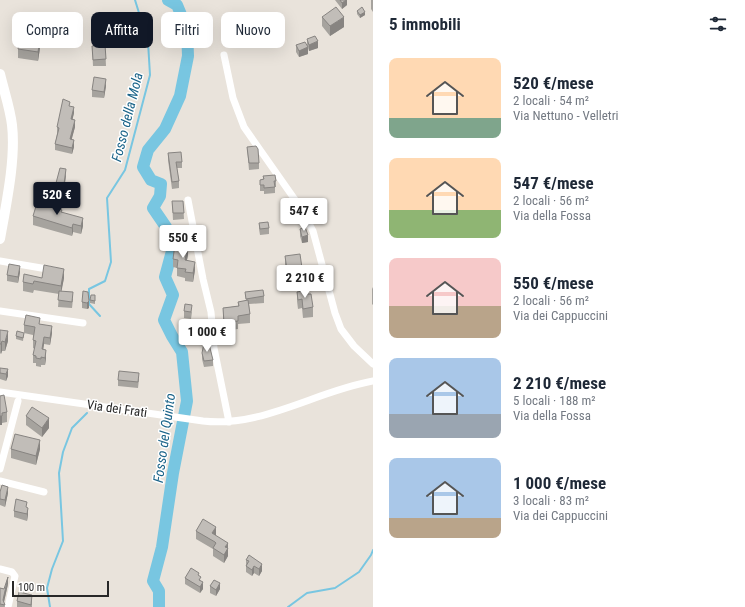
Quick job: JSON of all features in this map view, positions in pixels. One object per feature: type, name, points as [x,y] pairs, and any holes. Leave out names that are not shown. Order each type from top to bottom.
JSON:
[{"type":"main road","points":[[0,74],[11,120],[13,138],[9,186],[0,239]]},
{"type":"street","points":[[224,55],[233,98],[244,127],[298,204],[313,231],[335,313],[341,329],[351,343],[373,364]]},
{"type":"street","points":[[188,200],[211,312],[214,348],[229,422]]},
{"type":"street","points":[[0,261],[57,271]]},
{"type":"street","points":[[0,311],[83,322]]},
{"type":"street","name":"Via dei Frati","points":[[0,392],[207,422],[229,422],[256,417],[334,391],[373,381]]},
{"type":"street","points":[[0,469],[18,401]]},
{"type":"street","points":[[0,480],[44,492]]},
{"type":"street","points":[[0,569],[12,572],[15,576],[8,607]]},
{"type":"building","points":[[336,7],[344,17],[330,26],[322,17]]},
{"type":"building","points":[[362,7],[365,12],[360,15],[357,11]]},
{"type":"building","points":[[315,36],[318,41],[309,45],[307,39]]},
{"type":"building","points":[[305,42],[308,47],[299,51],[296,45]]},
{"type":"building","points":[[18,48],[39,48],[38,52]]},
{"type":"building","points":[[92,48],[105,48],[106,59],[93,60]]},
{"type":"building","points":[[94,77],[106,79],[104,92],[92,90]]},
{"type":"building","points":[[63,99],[70,102],[69,106],[74,107],[71,119],[75,120],[70,139],[74,140],[72,148],[55,144]]},
{"type":"building","points":[[256,146],[258,149],[259,163],[249,163],[247,147]]},
{"type":"building","points":[[181,152],[182,162],[176,162],[179,181],[172,182],[168,153]]},
{"type":"building","points":[[60,168],[66,169],[64,184],[56,183]]},
{"type":"building","points":[[275,175],[275,187],[264,188],[264,185],[260,185],[260,180],[264,179],[263,176]]},
{"type":"building","points":[[172,201],[183,201],[184,213],[173,213]]},
{"type":"building","points":[[37,203],[83,218],[81,226],[73,224],[72,228],[33,216]]},
{"type":"building","points":[[268,222],[269,228],[260,229],[259,223]]},
{"type":"building","points":[[305,227],[308,235],[302,237],[300,229]]},
{"type":"building","points":[[175,244],[188,247],[185,260],[195,262],[193,273],[185,272],[186,269],[177,268],[178,260],[173,259]]},
{"type":"building","points":[[300,254],[302,268],[287,270],[285,256]]},
{"type":"building","points":[[9,264],[20,266],[18,277],[7,275]]},
{"type":"building","points":[[44,265],[64,269],[61,286],[34,281],[33,284],[23,282],[24,274],[42,278]]},
{"type":"building","points":[[263,290],[264,296],[246,299],[245,292]]},
{"type":"building","points":[[307,290],[307,294],[311,294],[313,307],[303,309],[302,299],[298,300],[297,292]]},
{"type":"building","points":[[59,291],[73,292],[72,302],[58,300]]},
{"type":"building","points":[[83,291],[88,292],[89,301],[87,303],[82,302]]},
{"type":"building","points":[[91,295],[95,295],[95,301],[90,300]]},
{"type":"building","points":[[248,300],[250,314],[238,316],[238,321],[224,323],[223,308],[239,306],[238,302]]},
{"type":"building","points":[[185,304],[192,305],[191,312],[184,311]]},
{"type":"building","points":[[26,315],[40,318],[39,324],[52,326],[50,338],[44,337],[42,349],[46,350],[45,358],[36,358],[36,356],[33,355],[36,341],[33,340],[35,327],[24,325]]},
{"type":"building","points":[[0,330],[8,331],[5,342],[2,341],[1,344],[0,344]]},
{"type":"building","points":[[17,331],[24,333],[23,338],[16,336]]},
{"type":"building","points":[[204,343],[209,344],[213,360],[204,361],[202,353]]},
{"type":"building","points":[[0,368],[8,369],[6,374],[0,373]]},
{"type":"building","points":[[119,371],[139,373],[138,382],[118,380]]},
{"type":"building","points":[[4,395],[7,412],[2,413],[2,416],[0,416],[0,396]]},
{"type":"building","points":[[32,407],[49,418],[42,428],[26,416]]},
{"type":"building","points":[[15,434],[40,440],[36,456],[11,449]]},
{"type":"building","points":[[2,485],[8,487],[5,500],[0,499]]},
{"type":"building","points":[[16,499],[27,502],[27,514],[14,511]]},
{"type":"building","points":[[203,519],[216,527],[212,533],[228,543],[225,547],[228,548],[224,555],[213,548],[216,543],[215,542],[196,531]]},
{"type":"building","points":[[249,555],[262,564],[259,569],[254,566],[252,570],[246,566],[249,561],[246,560]]},
{"type":"building","points":[[191,568],[199,573],[198,575],[201,577],[199,580],[203,582],[200,587],[185,578]]},
{"type":"building","points":[[8,577],[3,600],[5,605],[0,604],[0,588],[4,589]]},
{"type":"building","points":[[214,580],[220,583],[216,590],[210,586]]},
{"type":"building","points":[[19,592],[32,595],[31,605],[17,601]]},
{"type":"waterway","name":"Fosso della Mola","points":[[100,316],[89,304],[89,289],[105,281],[111,262],[107,198],[125,170],[150,75],[148,42],[135,0]]},
{"type":"waterway","name":"Fosso del Quinto","points":[[159,607],[159,591],[153,581],[162,547],[173,473],[187,401],[182,352],[164,320],[173,295],[165,277],[172,251],[166,227],[153,208],[160,196],[161,184],[151,180],[143,167],[148,150],[165,129],[180,96],[188,56],[187,29],[177,5],[168,0]]},
{"type":"waterway","name":"Fosso della Mola","points":[[50,607],[47,588],[52,569],[63,541],[59,473],[63,452],[72,428],[87,413]]},
{"type":"waterway","points":[[288,607],[307,593],[335,588],[359,572],[373,550]]}]
